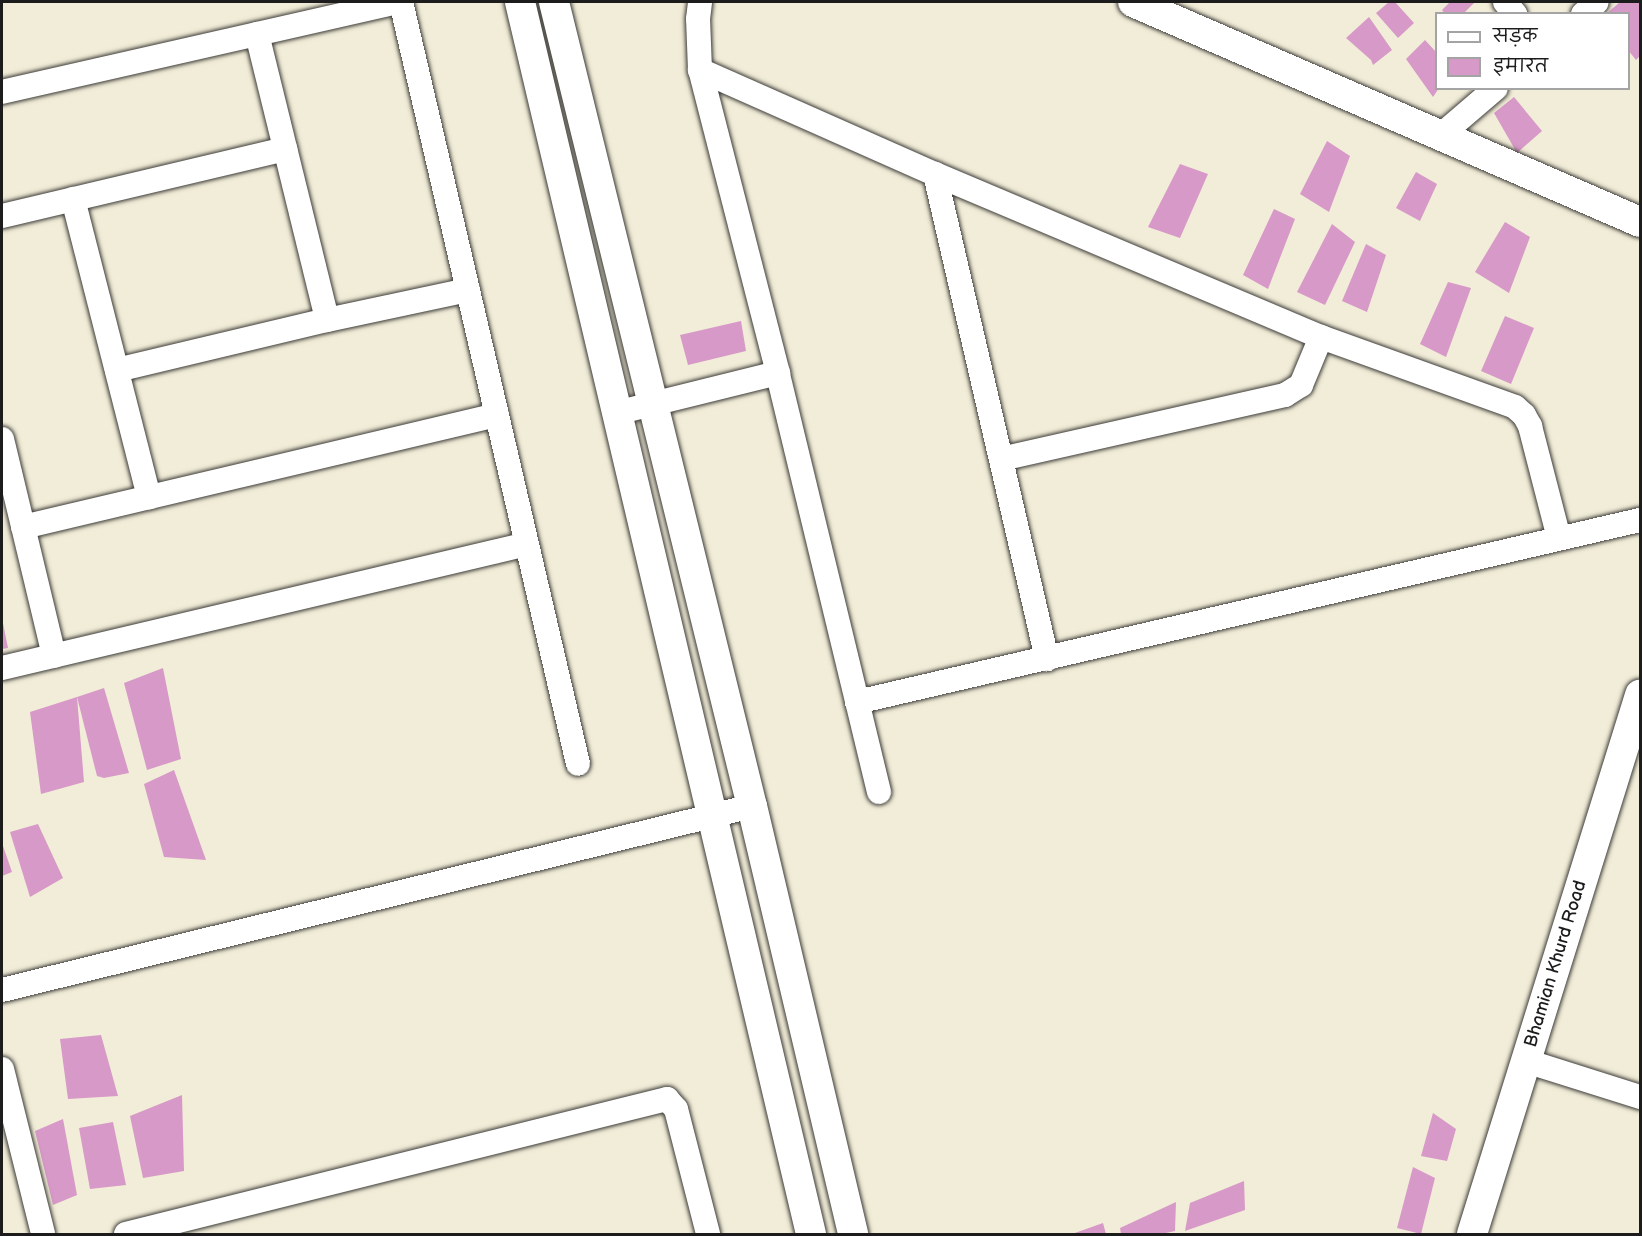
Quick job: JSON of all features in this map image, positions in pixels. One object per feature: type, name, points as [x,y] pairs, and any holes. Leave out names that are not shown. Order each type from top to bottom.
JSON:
[{"type":"street","points":[[2,92],[399,2],[578,764]]},
{"type":"street","points":[[520,2],[811,1234]]},
{"type":"street","points":[[555,2],[752,807],[853,1234]]},
{"type":"street","points":[[700,2],[699,70],[778,373],[879,792]]},
{"type":"street","points":[[1133,2],[1641,222]]},
{"type":"street","points":[[1585,12],[1597,2]]},
{"type":"street","points":[[257,34],[327,320]]},
{"type":"street","points":[[699,70],[935,174],[1321,338],[1520,411],[1530,426],[1560,538]]},
{"type":"street","points":[[1441,135],[1494,90]]},
{"type":"street","points":[[2,216],[285,149]]},
{"type":"street","points":[[935,174],[1047,659]]},
{"type":"street","points":[[73,199],[149,497]]},
{"type":"street","points":[[117,370],[327,320],[468,290]]},
{"type":"street","points":[[1001,459],[1285,395],[1301,385],[1321,338]]},
{"type":"street","points":[[616,413],[778,373]]},
{"type":"street","points":[[23,526],[497,415]]},
{"type":"street","points":[[2,440],[54,656]]},
{"type":"street","points":[[857,702],[1641,519]]},
{"type":"street","points":[[2,668],[527,544]]},
{"type":"street","name":"Bhamian Khurd Road","points":[[1472,1234],[1641,694]]},
{"type":"street","points":[[2,990],[752,807]]},
{"type":"street","points":[[1526,1061],[1641,1097]]},
{"type":"street","points":[[2,1069],[43,1234]]},
{"type":"street","points":[[126,1234],[189,1227],[667,1099],[676,1109],[707,1234]]},
{"type":"building","points":[[1389,2],[1395,2],[1414,23],[1398,38],[1376,13]]},
{"type":"building","points":[[1450,2],[1475,2],[1465,12],[1444,12],[1442,10]]},
{"type":"building","points":[[1620,2],[1640,2],[1640,56],[1636,60],[1630,52],[1630,12],[1608,12]]},
{"type":"building","points":[[1369,17],[1392,50],[1373,65],[1371,60],[1346,38]]},
{"type":"building","points":[[1425,40],[1435,51],[1435,90],[1438,90],[1433,97],[1406,59]]},
{"type":"building","points":[[1514,97],[1542,131],[1517,153],[1494,113]]},
{"type":"building","points":[[1327,141],[1350,156],[1329,212],[1300,194]]},
{"type":"building","points":[[1180,164],[1208,174],[1180,238],[1148,227]]},
{"type":"building","points":[[1416,172],[1437,184],[1420,221],[1396,208]]},
{"type":"building","points":[[1274,209],[1295,219],[1268,289],[1243,275]]},
{"type":"building","points":[[1505,222],[1530,237],[1509,293],[1475,272]]},
{"type":"building","points":[[1332,224],[1355,242],[1325,305],[1297,292]]},
{"type":"building","points":[[1366,244],[1386,255],[1367,312],[1342,301]]},
{"type":"building","points":[[1448,282],[1471,288],[1446,357],[1420,344]]},
{"type":"building","points":[[1505,316],[1534,328],[1511,384],[1481,371]]},
{"type":"building","points":[[741,321],[746,351],[688,365],[680,335]]},
{"type":"building","points":[[2,618],[8,648],[2,649]]},
{"type":"building","points":[[163,668],[181,759],[147,770],[124,683]]},
{"type":"building","points":[[104,688],[129,773],[104,778],[97,776],[77,697]]},
{"type":"building","points":[[77,697],[84,782],[41,794],[30,712]]},
{"type":"building","points":[[174,770],[206,860],[164,857],[144,784]]},
{"type":"building","points":[[38,824],[63,878],[30,897],[10,832]]},
{"type":"building","points":[[2,843],[12,872],[2,876]]},
{"type":"building","points":[[101,1035],[118,1096],[68,1099],[60,1039]]},
{"type":"building","points":[[182,1095],[184,1171],[143,1178],[130,1116]]},
{"type":"building","points":[[1433,1113],[1456,1129],[1447,1161],[1421,1156]]},
{"type":"building","points":[[63,1119],[77,1195],[53,1205],[35,1131]]},
{"type":"building","points":[[113,1122],[126,1185],[90,1189],[79,1128]]},
{"type":"building","points":[[1413,1167],[1435,1178],[1421,1234],[1397,1228]]},
{"type":"building","points":[[1244,1181],[1245,1210],[1185,1231],[1190,1203]]},
{"type":"building","points":[[1176,1202],[1175,1231],[1161,1234],[1121,1234],[1120,1228]]},
{"type":"building","points":[[1103,1223],[1106,1234],[1072,1234]]}]
